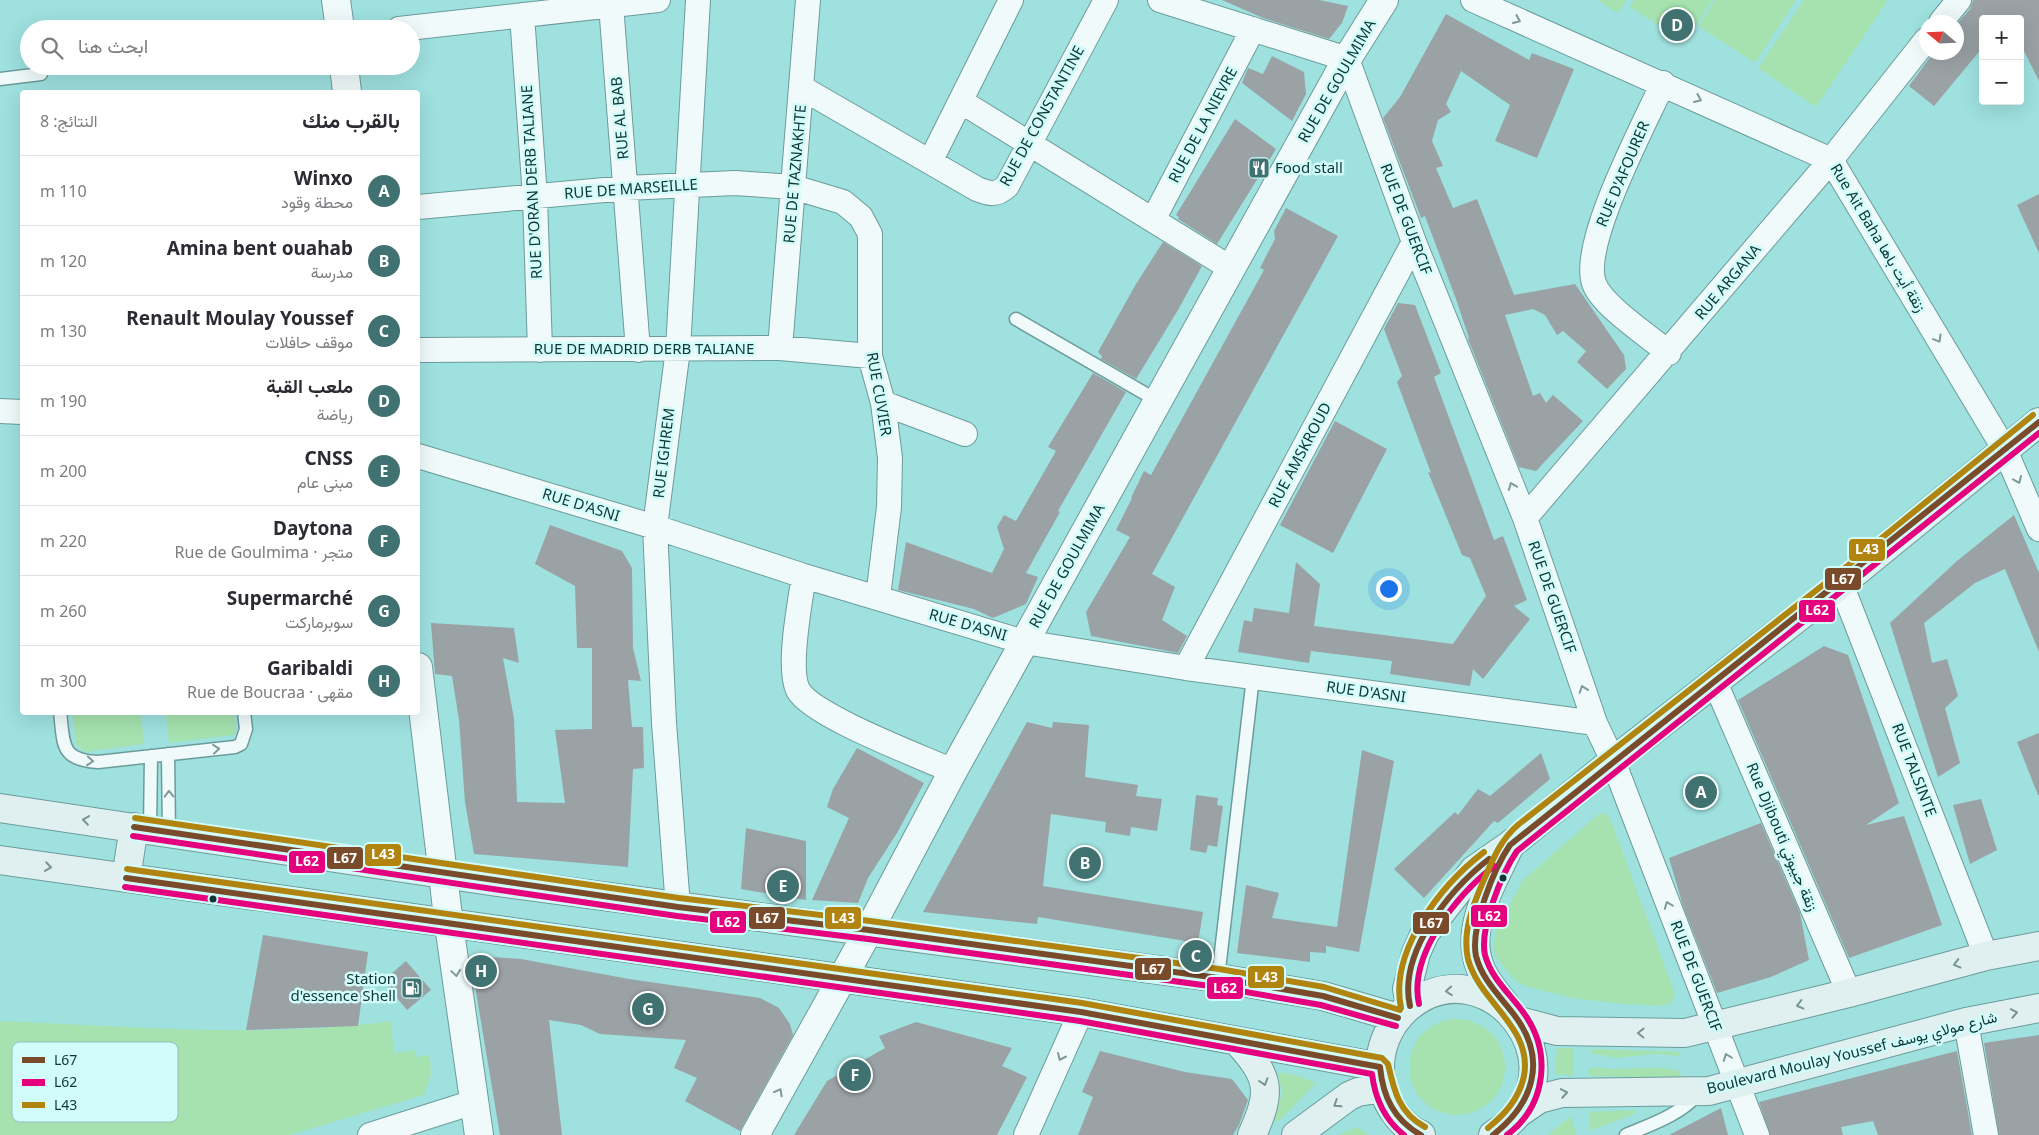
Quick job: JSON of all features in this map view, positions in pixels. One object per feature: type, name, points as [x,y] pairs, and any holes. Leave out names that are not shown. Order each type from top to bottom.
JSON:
[{"type":"main road","points":[[1404,1012],[1408,980],[1416,953],[1425,933],[1474,870],[1510,846],[1613,761],[1841,584],[2039,422]]},
{"type":"main road","points":[[0,808],[678,907],[869,930],[1218,978],[1404,1012]]},
{"type":"main road","points":[[126,878],[151,830]]},
{"type":"main road","points":[[1506,1128],[1529,1093],[1534,1072],[1530,1044],[1515,1016],[1480,969],[1475,954],[1474,940],[1489,891],[1510,846]]},
{"type":"main road","points":[[0,860],[449,925],[1081,1012],[1238,1042],[1381,1077]]},
{"type":"main road","points":[[1422,1135],[1408,1127],[1393,1111],[1381,1077],[1384,1042],[1404,1012],[1426,997],[1452,990],[1479,993],[1497,1001],[1515,1016],[1557,1031],[1685,1033],[1849,993],[1986,956],[2039,946]]},
{"type":"main road","name":"Boulevard Moulay Youssef شارع مولاي يوسف","points":[[1506,1128],[1539,1099],[1562,1093],[1701,1092],[1738,1085],[1966,1022],[2039,1008]]},
{"type":"main road","points":[[1238,1042],[1254,1062],[1262,1076],[1266,1091],[1262,1113],[1252,1135]]},
{"type":"main road","points":[[1296,1135],[1349,1096],[1381,1077]]},
{"type":"street","points":[[336,0],[339,20]]},
{"type":"street","points":[[420,27],[658,0]]},
{"type":"street","name":"RUE IGHREM","points":[[678,907],[664,724],[655,527],[678,349],[698,0]]},
{"type":"street","name":"RUE DE TAZNAKHTE","points":[[780,348],[808,0]]},
{"type":"street","points":[[930,162],[1012,0]]},
{"type":"street","name":"RUE DE CONSTANTINE","points":[[802,88],[976,188],[992,194],[998,193],[1007,186],[1106,0]]},
{"type":"street","points":[[1160,0],[1347,59]]},
{"type":"street","name":"RUE DE GOULMIMA","points":[[755,1135],[842,980],[953,771],[1158,400],[1347,59],[1384,0]]},
{"type":"street","name":"Rue Ait Baha زنقة أيت باها","points":[[1473,0],[1663,83],[1831,160],[2005,450],[2039,529]]},
{"type":"street","points":[[1947,15],[1959,0]]},
{"type":"street","name":"RUE AL BAB","points":[[611,5],[638,350]]},
{"type":"street","name":"RUE D'ORAN DERB TALIANE","points":[[522,15],[535,197],[540,350]]},
{"type":"street","name":"RUE DE LA NIEVRE","points":[[1153,220],[1253,29]]},
{"type":"street","name":"RUE ARGANA","points":[[1525,518],[1831,160],[1919,49]]},
{"type":"street","name":"RUE DE GUERCIF","points":[[1347,59],[1414,242],[1525,518],[1595,723],[1613,761],[1757,1135]]},
{"type":"street","points":[[345,75],[348,90]]},
{"type":"street","name":"RUE D'AFOURER","points":[[1663,83],[1602,217],[1593,257],[1593,283],[1607,303],[1668,353]]},
{"type":"street","points":[[962,102],[1232,269]]},
{"type":"street","name":"RUE DE MARSEILLE","points":[[420,207],[626,188],[735,183],[793,187],[843,202]]},
{"type":"street","name":"RUE CUVIER","points":[[843,202],[861,217],[870,234],[870,356],[883,403],[890,458],[889,506],[878,597]]},
{"type":"street","name":"RUE AMSKROUD","points":[[1186,668],[1414,242]]},
{"type":"street","name":"RUE DE MADRID DERB TALIANE","points":[[420,350],[780,348],[870,356]]},
{"type":"street","points":[[883,403],[966,434]]},
{"type":"street","points":[[0,411],[20,412]]},
{"type":"street","name":"RUE D'ASNI","points":[[420,457],[655,527],[804,576],[1024,642],[1186,668],[1595,723]]},
{"type":"street","points":[[804,576],[796,629],[794,674],[798,689],[805,699],[839,719],[953,771]]},
{"type":"street","name":"RUE TALSINTE","points":[[1841,584],[1986,956]]},
{"type":"street","name":"Rue Djibouti زنقة جيبوتي","points":[[1715,682],[1849,993]]},
{"type":"street","points":[[420,684],[449,925],[479,1135]]},
{"type":"street","points":[[1026,1135],[1081,1012]]},
{"type":"street","points":[[1966,1022],[1986,1135]]},
{"type":"street","points":[[370,1135],[474,1102]]},
{"type":"lane","points":[[0,79],[32,75]]},
{"type":"lane","points":[[1016,319],[1158,400]]},
{"type":"lane","points":[[1218,978],[1253,677]]},
{"type":"lane","points":[[60,715],[65,748],[69,756],[98,762],[241,744],[246,729],[244,715]]},
{"type":"lane","points":[[151,830],[168,754]]},
{"type":"lane","points":[[151,756],[151,830]]},
{"type":"lane","points":[[1626,1135],[1671,1115],[1689,1104],[1701,1092]]},
{"type":"green space","points":[[1598,0],[1626,0],[1617,13]]},
{"type":"green space","points":[[1634,0],[1712,0],[1685,42],[1630,7]]},
{"type":"green space","points":[[1715,0],[1796,0],[1755,63],[1698,26]]},
{"type":"green space","points":[[1804,0],[1888,0],[1816,107],[1758,68]]},
{"type":"green space","points":[[72,715],[141,715],[144,744],[84,752],[76,744]]},
{"type":"green space","points":[[166,715],[234,715],[236,732],[233,735],[169,743]]},
{"type":"green space","points":[[1600,813],[1610,818],[1675,994],[1671,1003],[1658,1006],[1612,1003],[1573,998],[1525,986],[1514,979],[1496,957],[1493,945],[1496,931],[1523,880]]},
{"type":"green space","points":[[1457,1019],[1475,1022],[1491,1033],[1502,1049],[1505,1067],[1502,1085],[1491,1101],[1475,1112],[1457,1115],[1439,1112],[1423,1101],[1412,1085],[1409,1067],[1412,1049],[1423,1033],[1439,1022]]},
{"type":"green space","points":[[0,1021],[196,1030],[245,1030],[295,1029],[391,1021],[394,1053],[415,1050],[416,1057],[430,1055],[431,1074],[424,1095],[289,1135],[0,1135]]},
{"type":"green space","points":[[1557,1048],[1573,1048],[1573,1076],[1555,1074]]},
{"type":"green space","points":[[1591,1049],[1680,1052],[1680,1054],[1677,1056],[1656,1054],[1615,1058],[1590,1053]]},
{"type":"green space","points":[[1594,1067],[1605,1069],[1669,1069],[1679,1071],[1682,1078],[1590,1076],[1588,1070]]},
{"type":"green space","points":[[1278,1072],[1298,1076],[1316,1083],[1278,1122],[1274,1119],[1282,1094]]},
{"type":"green space","points":[[1634,1110],[1636,1112],[1634,1114],[1590,1131],[1590,1112]]},
{"type":"green space","points":[[1571,1116],[1576,1135],[1548,1135]]},
{"type":"green space","points":[[1357,1127],[1369,1135],[1339,1135]]},
{"type":"building","points":[[1222,0],[1319,0],[1348,6],[1342,23],[1329,39],[1263,18]]},
{"type":"building","points":[[1973,0],[2039,0],[2039,81],[2024,51],[2024,15],[1979,15],[1979,52],[1934,106],[1909,86],[1928,60],[1964,60],[1964,16],[1970,9]]},
{"type":"building","points":[[1446,14],[1529,60],[1532,53],[1574,69],[1537,158],[1495,141],[1510,105],[1461,71],[1446,104],[1451,112],[1438,120],[1432,141],[1443,166],[1436,168],[1453,208],[1477,199],[1514,295],[1575,284],[1624,355],[1626,369],[1607,389],[1577,362],[1586,351],[1563,331],[1557,335],[1545,315],[1533,309],[1505,315],[1533,396],[1540,393],[1546,403],[1553,395],[1583,421],[1536,471],[1519,467],[1468,339],[1456,299],[1425,216],[1421,218],[1383,118],[1400,97]]},
{"type":"building","points":[[1272,56],[1304,72],[1306,94],[1292,121],[1242,83],[1248,68],[1263,74]]},
{"type":"building","points":[[1235,119],[1276,149],[1217,244],[1178,219],[1179,217],[1176,215]]},
{"type":"building","points":[[2039,194],[2039,253],[2017,205]]},
{"type":"building","points":[[1286,208],[1338,236],[1152,574],[1175,587],[1162,620],[1187,636],[1178,653],[1091,636],[1086,612],[1130,537],[1116,530],[1144,471],[1151,475],[1264,270],[1260,268],[1275,239],[1274,231]]},
{"type":"building","points":[[1163,242],[1202,266],[1136,379],[1101,359],[1102,356],[1098,352],[1136,284]]},
{"type":"building","points":[[1398,303],[1415,305],[1441,373],[1434,377],[1494,540],[1503,536],[1527,600],[1514,606],[1530,619],[1483,679],[1473,669],[1470,686],[1390,674],[1392,661],[1311,651],[1309,663],[1238,652],[1244,620],[1252,622],[1254,608],[1289,613],[1296,562],[1320,584],[1314,626],[1453,644],[1486,596],[1470,558],[1462,555],[1428,472],[1431,473],[1397,382],[1402,376],[1384,329]]},
{"type":"building","points":[[1093,373],[1126,392],[1058,511],[1060,512],[1026,573],[1038,577],[1026,604],[993,618],[974,609],[898,590],[906,542],[992,573],[1004,549],[997,527],[1004,515],[1016,521],[1056,451],[1048,447]]},
{"type":"building","points":[[1335,421],[1387,449],[1333,553],[1280,525]]},
{"type":"building","points":[[2014,515],[2039,573],[2039,652],[2005,569],[1975,583],[1924,623],[1932,663],[1947,659],[1958,696],[1945,708],[1960,763],[1938,777],[1890,623],[1957,561]]},
{"type":"building","points":[[550,525],[622,551],[632,568],[633,648],[641,681],[628,680],[632,727],[643,727],[644,768],[633,769],[628,867],[474,854],[465,802],[459,720],[452,676],[435,674],[431,623],[514,628],[519,663],[503,658],[514,719],[517,802],[565,803],[555,730],[592,729],[592,648],[577,648],[575,586],[535,564]]},
{"type":"building","points":[[1824,646],[1848,655],[1899,803],[1866,825],[1904,816],[1942,925],[1849,958],[1738,700]]},
{"type":"building","points":[[1027,722],[1052,728],[1053,722],[1089,725],[1085,777],[1138,785],[1136,796],[1162,799],[1157,831],[1131,827],[1130,836],[1105,832],[1106,822],[1051,814],[1043,886],[1203,912],[1198,943],[1038,917],[1037,924],[923,912]]},
{"type":"building","points":[[2039,733],[2039,795],[2038,795],[2017,742]]},
{"type":"building","points":[[857,748],[924,783],[897,833],[868,878],[858,903],[812,900],[849,818],[827,807],[833,789]]},
{"type":"building","points":[[1362,750],[1394,761],[1359,952],[1326,946],[1326,953],[1310,952],[1310,962],[1237,953],[1246,885],[1279,893],[1272,918],[1337,927]]},
{"type":"building","points":[[1541,753],[1550,779],[1498,823],[1494,821],[1424,898],[1394,869],[1455,812],[1458,815],[1478,789],[1490,796]]},
{"type":"building","points":[[1196,795],[1218,798],[1217,805],[1223,806],[1217,847],[1208,845],[1206,853],[1190,850]]},
{"type":"building","points":[[1981,799],[1997,850],[1970,864],[1953,805]]},
{"type":"building","points":[[1761,823],[1800,913],[1809,960],[1771,977],[1717,993],[1683,906],[1669,858]]},
{"type":"building","points":[[746,828],[806,841],[806,900],[741,889]]},
{"type":"building","points":[[263,935],[368,952],[358,1026],[246,1030]]},
{"type":"building","points":[[492,957],[521,959],[629,979],[760,998],[779,1008],[790,1024],[793,1035],[740,1131],[685,1101],[697,1078],[674,1068],[686,1040],[600,1034],[581,1025],[549,1020],[562,1135],[500,1135],[475,976]]},
{"type":"building","points":[[406,961],[431,990],[407,1010],[383,981]]},
{"type":"building","points":[[916,1022],[1012,1048],[1002,1066],[1027,1077],[997,1135],[794,1135],[827,1081],[885,1048],[879,1036]]},
{"type":"building","points":[[2039,1035],[2039,1135],[1999,1135],[1984,1043]]},
{"type":"building","points":[[1100,1051],[1185,1072],[1232,1079],[1248,1100],[1239,1125],[1233,1135],[1078,1135],[1093,1097],[1082,1092]]},
{"type":"building","points":[[1957,1051],[1972,1135],[1878,1135],[1873,1121],[1841,1127],[1843,1135],[1770,1135],[1759,1102]]},
{"type":"building","points":[[1721,1108],[1728,1135],[1669,1135]]},
{"type":"transit line","name":"L43","points":[[1488,1128],[1506,1111],[1519,1092],[1524,1076],[1525,1059],[1521,1043],[1504,1015],[1483,989],[1468,959],[1467,929],[1476,900],[1502,843],[1519,824],[1851,563],[2033,415]]},
{"type":"transit line","name":"L67","points":[[1493,1135],[1518,1110],[1526,1095],[1533,1065],[1531,1049],[1525,1032],[1515,1016],[1487,981],[1476,956],[1475,944],[1480,915],[1497,868],[1510,845],[2039,422]]},
{"type":"transit line","name":"L62","points":[[1507,1135],[1520,1123],[1530,1109],[1541,1077],[1538,1043],[1532,1027],[1523,1012],[1496,978],[1485,955],[1485,931],[1493,902],[1517,851],[2039,433]]},
{"type":"transit line","name":"L43","points":[[135,818],[679,898],[870,921],[1219,969],[1324,987],[1400,1010]]},
{"type":"transit line","name":"L67","points":[[134,827],[678,907],[869,930],[1218,978],[1323,996],[1398,1018]]},
{"type":"transit line","name":"L62","points":[[133,836],[677,916],[868,939],[1217,987],[1321,1005],[1396,1026]]},
{"type":"transit line","name":"L43","points":[[1401,1008],[1399,986],[1403,964],[1411,942],[1422,921],[1451,882],[1484,852]]},
{"type":"transit line","name":"L67","points":[[1410,1006],[1408,986],[1419,944],[1443,905],[1489,859]]},
{"type":"transit line","name":"L62","points":[[1419,1004],[1418,985],[1421,966],[1428,946],[1451,909],[1494,866]]},
{"type":"transit line","name":"L43","points":[[127,869],[1082,1003],[1382,1058],[1388,1064],[1395,1092],[1403,1108],[1425,1127]]},
{"type":"transit line","name":"L67","points":[[126,878],[1081,1012],[1380,1067],[1384,1088],[1392,1107],[1404,1122],[1421,1135]]},
{"type":"transit line","name":"L62","points":[[125,887],[1080,1021],[1372,1074],[1378,1100],[1382,1108],[1391,1123],[1404,1135]]},
{"type":"place","name":"ملعب القبة","points":[[1677,25]]},
{"type":"place","name":"Food stall","points":[[1259,168]]},
{"type":"place","name":"Winxo","points":[[1701,792]]},
{"type":"place","name":"Amina bent ouahab","points":[[1085,863]]},
{"type":"place","name":"CNSS","points":[[783,886]]},
{"type":"place","name":"Renault Moulay Youssef","points":[[1196,956]]},
{"type":"place","name":"Garibaldi","points":[[481,971]]},
{"type":"place","name":"Station d'essence Shell","points":[[412,988]]},
{"type":"place","name":"Supermarché","points":[[648,1009]]},
{"type":"place","name":"Daytona","points":[[855,1075]]}]
